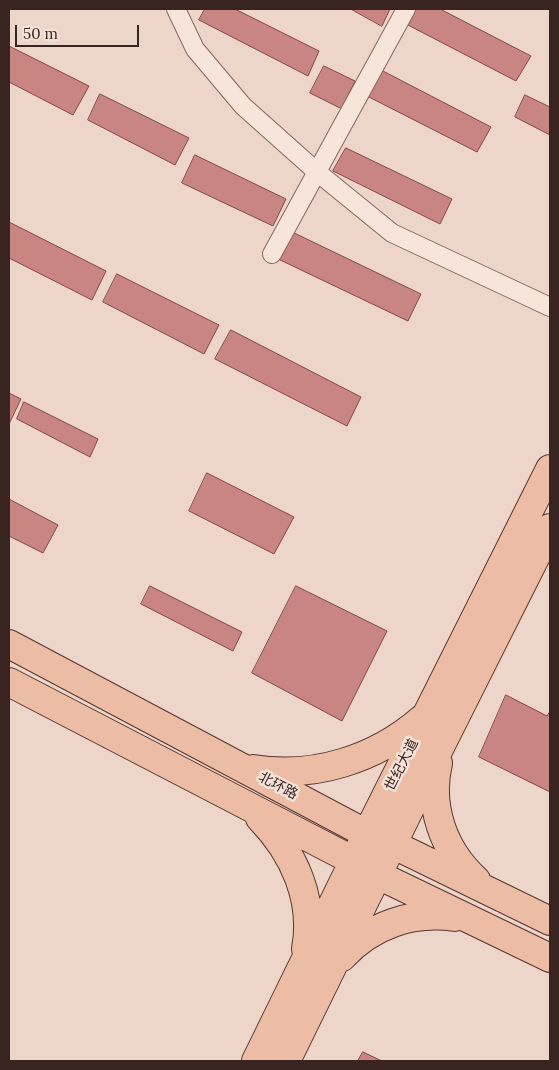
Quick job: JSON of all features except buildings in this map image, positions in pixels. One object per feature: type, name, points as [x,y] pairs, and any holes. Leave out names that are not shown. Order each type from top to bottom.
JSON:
[{"type":"main road","name":"世纪大道","points":[[256,1061],[367,834],[550,469]]},
{"type":"main road","name":"世纪大道","points":[[286,1061],[550,528]]},
{"type":"main road","name":"北环路","points":[[9,644],[367,834],[392,844],[550,921]]},
{"type":"main road","points":[[9,682],[378,875],[550,958]]},
{"type":"main road","points":[[241,767],[289,771],[323,768],[343,763],[361,757],[396,739],[427,715]]},
{"type":"main road","points":[[443,741],[436,773],[435,788],[439,820],[447,842],[459,862],[493,893]]},
{"type":"main road","points":[[233,798],[248,808],[273,831],[292,860],[299,876],[306,902],[308,928],[304,964]]},
{"type":"main road","points":[[327,978],[336,963],[361,939],[392,922],[416,916],[442,915],[474,922]]},
{"type":"street","points":[[176,9],[195,49],[243,106],[317,172],[392,233],[550,307]]},
{"type":"street","points":[[272,254],[406,9]]}]
